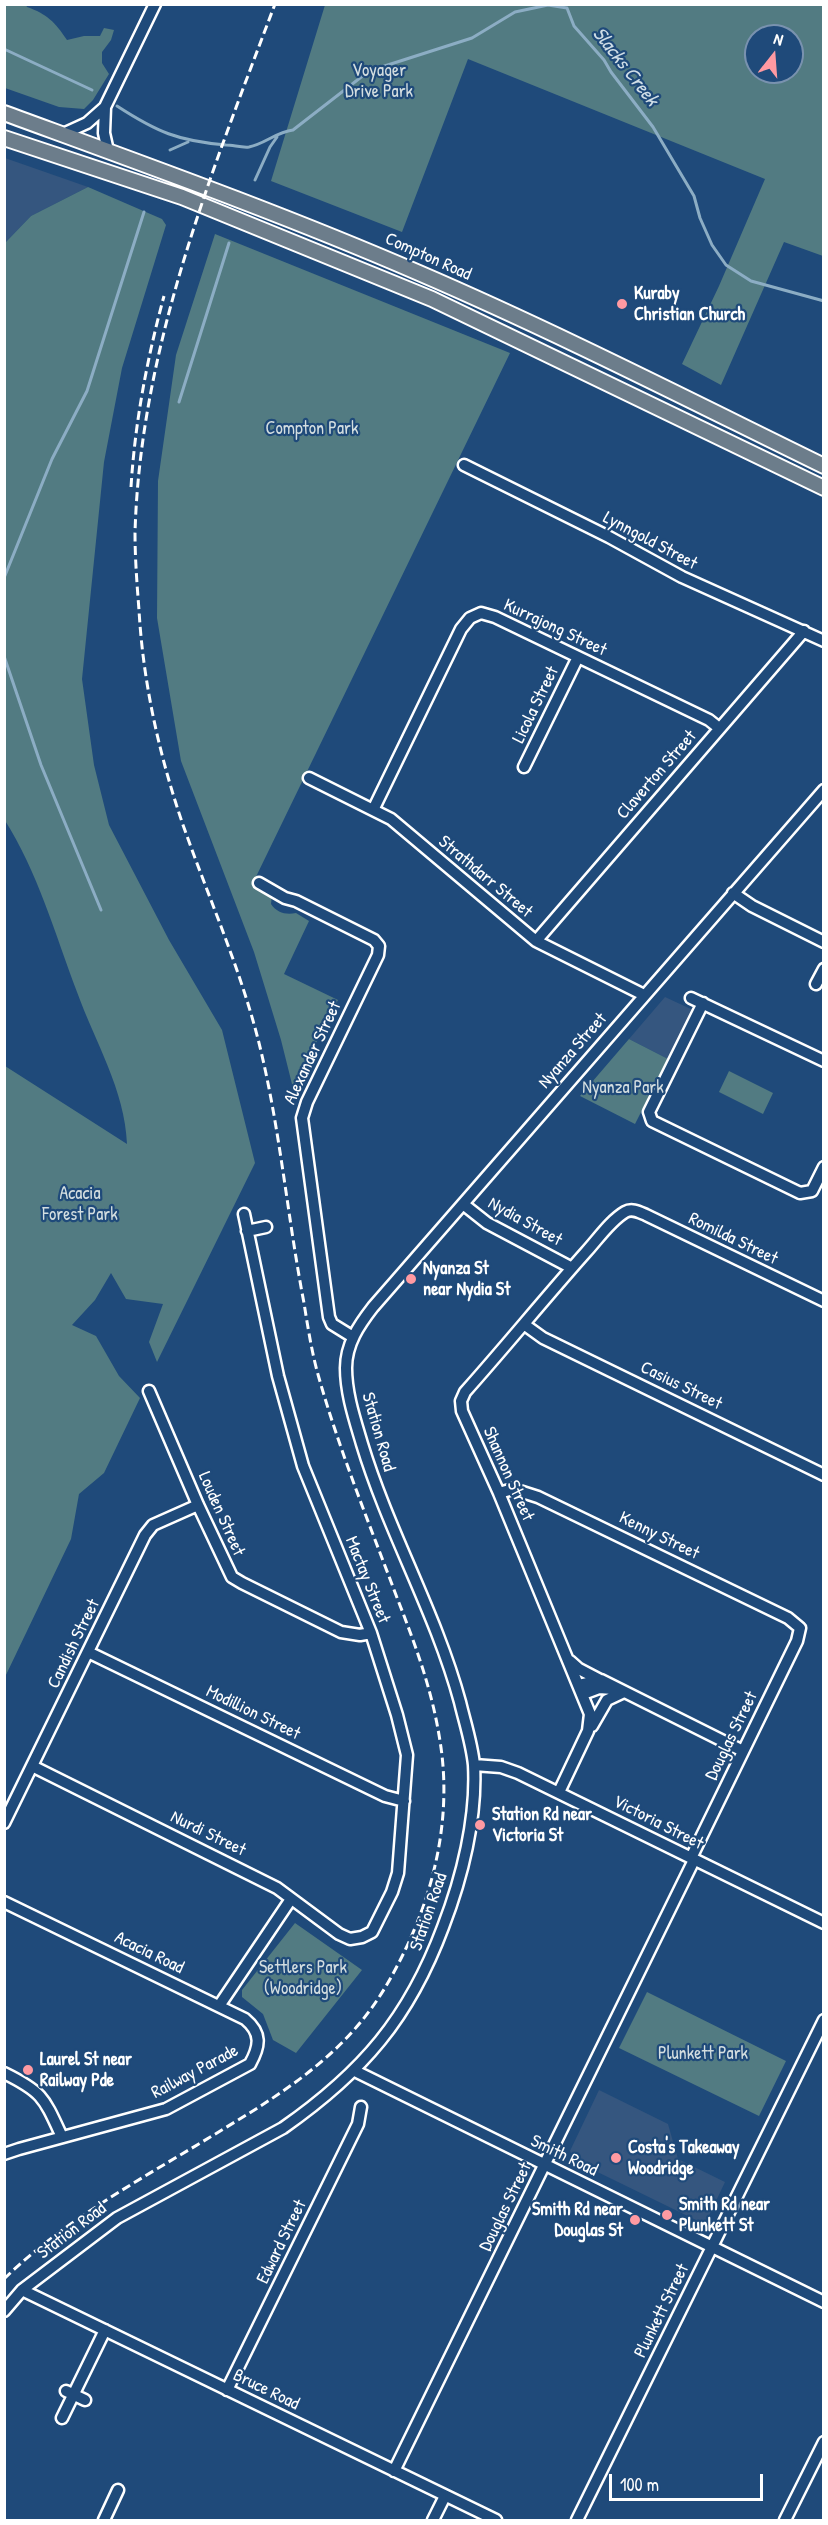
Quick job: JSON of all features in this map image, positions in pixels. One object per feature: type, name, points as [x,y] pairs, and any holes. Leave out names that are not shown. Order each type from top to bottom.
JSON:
[{"type":"main road","name":"Compton Road","points":[[4,113],[377,255],[540,328],[824,466]]},
{"type":"main road","name":"Compton Road","points":[[4,138],[190,201],[463,313],[824,488]]},
{"type":"main road","points":[[377,255],[376,267],[389,273],[398,286]]},
{"type":"street","points":[[63,134],[87,123],[105,107],[154,4]]},
{"type":"street","points":[[105,107],[104,133],[108,151]]},
{"type":"street","name":"Lynngold Street","points":[[464,465],[590,527],[682,577],[824,641]]},
{"type":"street","name":"Kurrajong Street","points":[[374,808],[461,629],[470,618],[481,613],[495,617],[709,720],[718,728]]},
{"type":"street","name":"Claverton Street","points":[[536,941],[804,631]]},
{"type":"street","name":"Licola Street","points":[[524,767],[578,657]]},
{"type":"street","name":"Strathdarr Street","points":[[309,778],[374,808],[391,819],[536,941],[644,995]]},
{"type":"street","name":"Nyanza Street","points":[[353,1337],[373,1307],[824,790]]},
{"type":"street","name":"Alexander Street","points":[[259,883],[285,898],[296,901],[374,940],[379,946],[378,955],[307,1102],[302,1118],[302,1134],[329,1317],[332,1324],[353,1337]]},
{"type":"street","points":[[733,893],[752,906],[824,942]]},
{"type":"street","points":[[816,984],[824,969]]},
{"type":"street","points":[[691,998],[824,1061]]},
{"type":"street","points":[[704,1003],[650,1112],[652,1122],[800,1193],[812,1191],[824,1167]]},
{"type":"street","name":"Nydia Street","points":[[463,1204],[487,1223],[572,1268]]},
{"type":"street","name":"Romilda Street","points":[[627,1211],[636,1210],[824,1302]]},
{"type":"street","name":"Shannon Street","points":[[559,1792],[588,1731],[591,1714],[499,1493],[462,1411],[461,1401],[465,1392],[572,1268],[616,1219],[627,1211]]},
{"type":"street","name":"Mactay Street","points":[[244,1214],[278,1376],[303,1466],[371,1633],[404,1738],[407,1772],[398,1873],[392,1892],[372,1932],[362,1937]]},
{"type":"street","points":[[247,1231],[266,1227]]},
{"type":"street","name":"Casius Street","points":[[525,1325],[543,1338],[824,1475]]},
{"type":"street","name":"Station Road","points":[[4,2311],[22,2290],[117,2218],[283,2128],[355,2071],[402,2012],[422,1978],[435,1949],[459,1880],[470,1819],[474,1764],[453,1675],[382,1501],[353,1415],[346,1366],[353,1337]]},
{"type":"street","name":"Louden Street","points":[[150,1391],[198,1505],[232,1577],[341,1632],[360,1635],[371,1633]]},
{"type":"street","name":"Kenny Street","points":[[499,1493],[513,1489],[538,1497],[788,1618],[800,1628]]},
{"type":"street","name":"Candish Street","points":[[4,1823],[145,1535],[153,1525],[198,1505]]},
{"type":"street","name":"Douglas Street","points":[[394,2471],[545,2165],[797,1641],[800,1628]]},
{"type":"street","name":"Modillion Street","points":[[88,1652],[385,1796],[404,1801]]},
{"type":"street","points":[[568,1659],[579,1669],[743,1751]]},
{"type":"street","points":[[581,1690],[594,1680],[602,1680]]},
{"type":"street","points":[[581,1690],[602,1688],[623,1691]]},
{"type":"street","points":[[588,1731],[607,1700],[623,1691]]},
{"type":"street","name":"Victoria Street","points":[[474,1764],[501,1767],[559,1792],[824,1923]]},
{"type":"street","name":"Nurdi Street","points":[[32,1766],[277,1887],[339,1934],[350,1939],[362,1937]]},
{"type":"street","points":[[219,2006],[291,1899]]},
{"type":"street","name":"Acacia Road","points":[[4,1902],[245,2019],[255,2028],[257,2051]]},
{"type":"street","name":"Plunkett Street","points":[[578,2520],[824,2020]]},
{"type":"street","name":"Railway Parade","points":[[4,2154],[166,2109],[250,2064],[257,2051]]},
{"type":"street","name":"Smith Road","points":[[355,2071],[824,2302]]},
{"type":"street","points":[[4,2073],[31,2086],[47,2103],[62,2137]]},
{"type":"street","name":"Edward Street","points":[[227,2390],[358,2124],[362,2108]]},
{"type":"street","name":"Bruce Road","points":[[22,2290],[496,2520]]},
{"type":"street","points":[[62,2418],[70,2393],[105,2330]]},
{"type":"street","points":[[70,2393],[85,2400]]},
{"type":"street","points":[[785,2520],[824,2442]]},
{"type":"street","points":[[104,2520],[118,2490]]},
{"type":"street","points":[[433,2520],[445,2496]]},
{"type":"shaded area","points":[[5,158],[88,187],[31,216],[5,243]]},
{"type":"shaded area","points":[[665,997],[693,1010],[668,1059],[629,1039]]},
{"type":"shaded area","points":[[599,2090],[668,2124],[678,2159],[725,2182],[707,2220],[700,2222],[575,2161],[570,2151]]},
{"type":"green space","points":[[5,4],[26,5],[40,13],[54,23],[67,40],[84,36],[100,36],[104,28],[114,30],[111,40],[102,52],[102,63],[109,74],[93,100],[84,109],[59,107],[5,88]]},
{"type":"green space","name":"Voyager Drive Park","points":[[325,5],[823,5],[823,256],[784,242],[721,385],[682,364],[719,286],[765,179],[468,59],[402,232],[271,181]]},
{"type":"green space","name":"Acacia Forest Park","points":[[88,187],[162,219],[166,225],[122,368],[104,462],[82,679],[94,765],[109,825],[169,940],[222,1030],[255,1163],[157,1362],[149,1342],[163,1304],[126,1299],[111,1273],[95,1300],[72,1325],[96,1336],[119,1376],[140,1398],[104,1473],[79,1494],[71,1539],[5,1677],[5,1066],[127,1144],[121,1104],[108,1066],[84,1011],[27,860],[4,819],[5,243],[31,216]]},
{"type":"green space","name":"Compton Park","points":[[215,234],[510,353],[252,885],[272,895],[271,904],[279,911],[296,913],[309,921],[284,974],[338,1000],[293,1088],[254,952],[181,761],[157,618],[158,481],[176,355]]},
{"type":"green space","name":"Nyanza Park","points":[[629,1039],[668,1059],[635,1124],[580,1096]]},
{"type":"green space","points":[[729,1071],[773,1093],[763,1114],[719,1092]]},
{"type":"green space","name":"Settlers Park (Woodridge)","points":[[295,1923],[362,1970],[296,2053],[273,2040],[263,2014],[242,1997],[242,1990]]},
{"type":"green space","name":"Plunkett Park","points":[[647,1992],[786,2061],[759,2116],[619,2048]]},
{"type":"waterway","name":"Slacks Creek","points":[[117,106],[168,134],[194,141],[249,147],[293,130],[369,71],[472,38],[515,12],[548,5],[567,8],[574,26],[604,60],[653,127],[694,196],[700,218],[712,245],[726,265],[751,281],[824,301]]},
{"type":"waterway","name":"Slacks Creek","points":[[4,49],[92,90]]},
{"type":"waterway","points":[[255,180],[277,137]]},
{"type":"waterway","points":[[170,150],[188,142]]},
{"type":"waterway","points":[[4,578],[52,459],[87,391],[144,212]]},
{"type":"waterway","points":[[179,402],[229,243]]},
{"type":"waterway","points":[[4,656],[41,765],[101,910]]},
{"type":"railway","points":[[4,2279],[55,2235],[110,2197],[294,2084],[354,2030],[386,1986],[415,1929],[434,1868],[444,1805],[440,1741],[428,1685],[327,1406],[310,1341],[266,1072],[242,984],[182,822],[166,770],[153,718],[141,637],[135,533],[140,464],[150,397],[183,263],[227,132],[275,4]]},
{"type":"railway","points":[[131,487],[135,439],[143,391],[164,296]]},
{"type":"place","name":"Kuraby Christian Church","points":[[622,304]]},
{"type":"place","name":"Nyanza St near Nydia St","points":[[411,1279]]},
{"type":"place","name":"Station Rd near Victoria St","points":[[480,1825]]},
{"type":"place","name":"Laurel St near Railway Pde","points":[[28,2070]]},
{"type":"place","name":"Costa's Takeaway Woodridge","points":[[616,2158]]},
{"type":"place","name":"Smith Rd near Plunkett St","points":[[667,2215]]},
{"type":"place","name":"Smith Rd near Douglas St","points":[[635,2220]]}]
